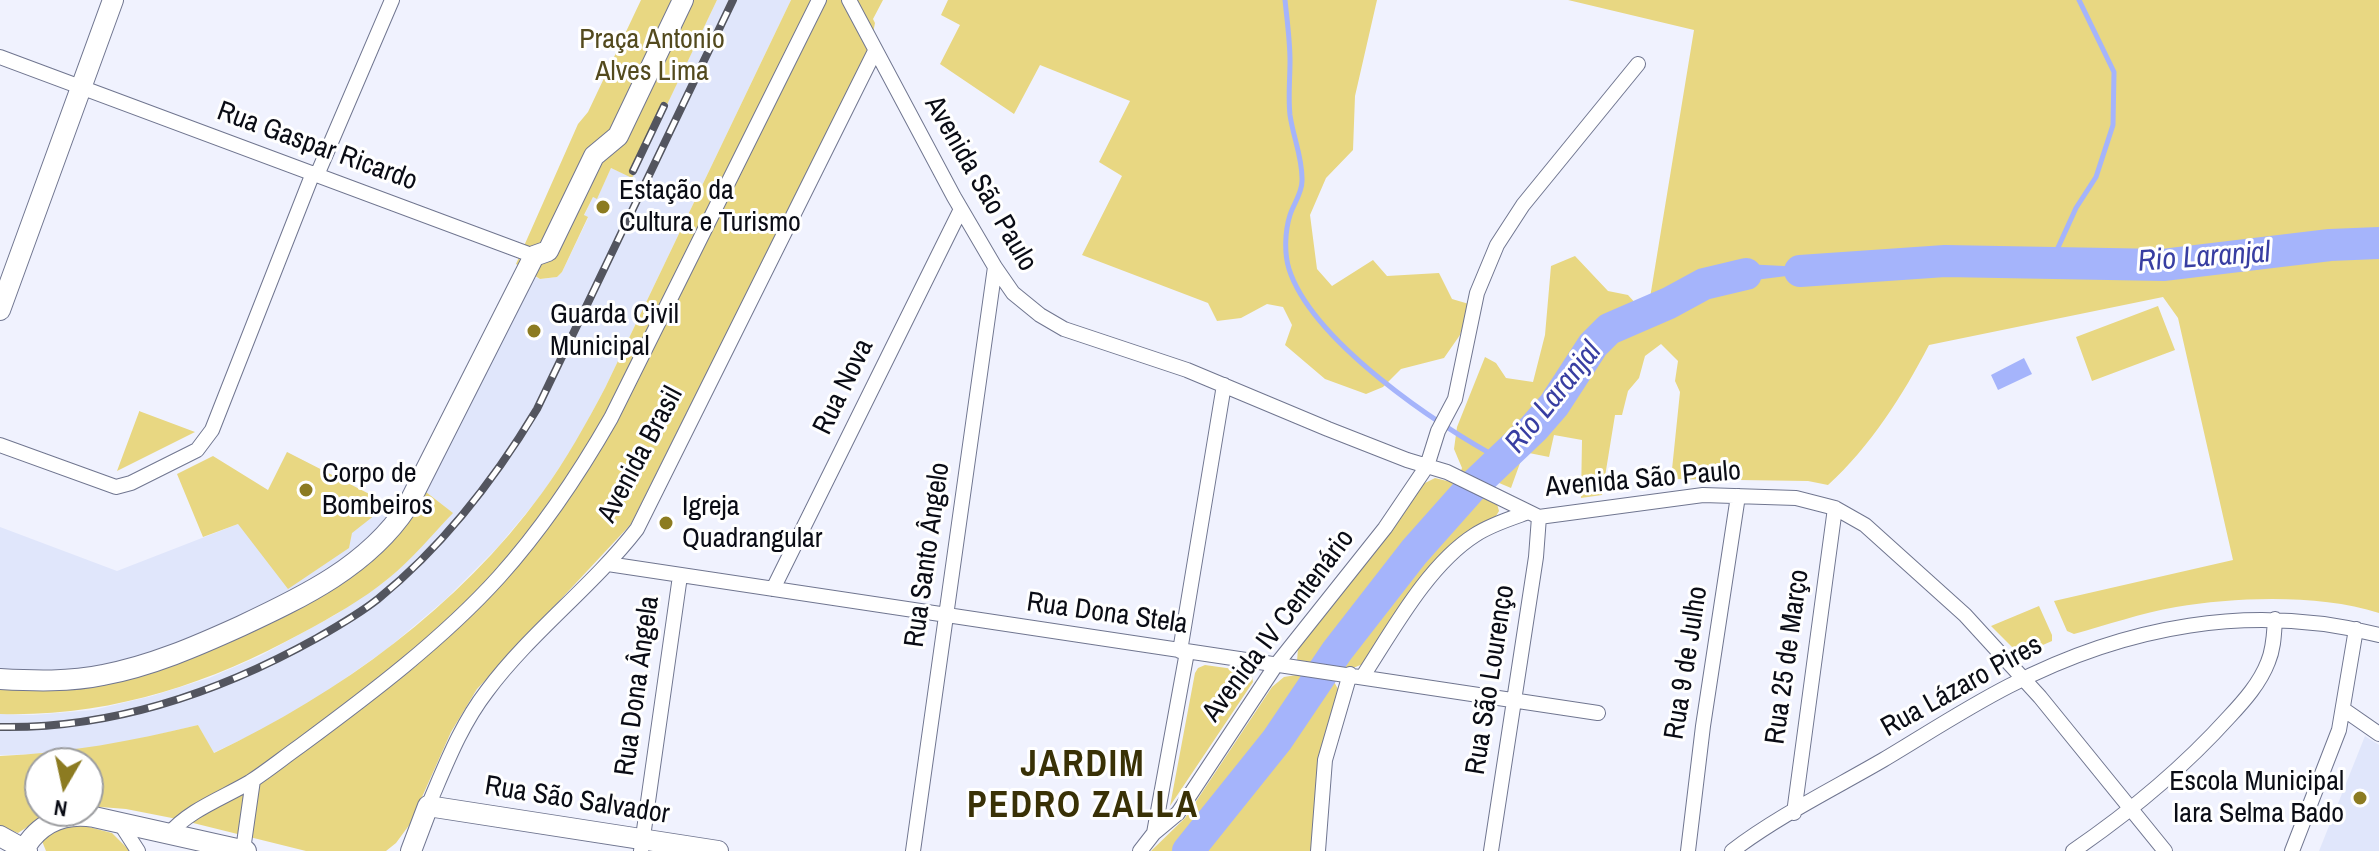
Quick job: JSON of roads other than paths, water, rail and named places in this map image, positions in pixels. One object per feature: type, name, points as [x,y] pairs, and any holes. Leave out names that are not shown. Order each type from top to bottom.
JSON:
[{"type":"street","points":[[0,310],[113,0]]},
{"type":"street","points":[[0,445],[116,487],[131,483],[197,450],[212,430],[315,174],[392,0]]},
{"type":"street","points":[[0,679],[81,678],[141,666],[215,638],[295,600],[352,564],[380,540],[407,507],[534,256],[548,251],[594,156],[618,136],[683,0]]},
{"type":"street","points":[[169,834],[180,821],[253,780],[407,661],[475,601],[520,553],[555,507],[611,418],[819,0]]},
{"type":"street","name":"Avenida São Paulo","points":[[849,0],[995,267],[1022,303],[1051,323],[1224,385],[1328,429],[1457,477],[1532,515],[1687,496],[1796,498],[1835,508],[1865,525],[1929,580],[2024,679],[2165,851]]},
{"type":"street","name":"Avenida Brasil","points":[[411,851],[465,724],[484,695],[637,529],[875,51]]},
{"type":"street","name":"Rua Gaspar Ricardo","points":[[0,57],[534,256]]},
{"type":"street","name":"Avenida IV Centenário","points":[[1140,851],[1154,833],[1178,813],[1276,665],[1385,528],[1427,466],[1438,431],[1448,415],[1460,383],[1467,333],[1477,293],[1497,245],[1523,205],[1638,64]]},
{"type":"street","name":"Rua Nova","points":[[773,589],[961,209]]},
{"type":"street","name":"Rua Santo Ângelo","points":[[913,851],[995,267]]},
{"type":"street","points":[[1154,833],[1224,385]]},
{"type":"street","name":"Rua 9 de Julho","points":[[1692,847],[1738,496]]},
{"type":"street","name":"Rua 25 de Março","points":[[1794,813],[1835,508]]},
{"type":"street","points":[[1318,851],[1325,760],[1350,674],[1445,561],[1473,536],[1532,515]]},
{"type":"street","name":"Rua São Lourenço","points":[[1491,851],[1536,557],[1532,515]]},
{"type":"street","name":"Rua Dona Stela","points":[[608,564],[1598,713]]},
{"type":"street","name":"Rua Dona Ângela","points":[[642,845],[680,576]]},
{"type":"street","points":[[2073,851],[2130,810],[2203,745],[2254,688],[2268,664],[2275,619]]},
{"type":"street","name":"Rua Lázaro Pires","points":[[1732,851],[2024,679],[2070,658],[2139,636],[2205,623],[2275,619],[2356,629],[2379,635]]},
{"type":"street","points":[[2292,851],[2339,730],[2356,629]]},
{"type":"street","points":[[2343,709],[2379,734]]},
{"type":"street","points":[[0,836],[24,850],[40,829],[62,818],[85,815],[169,834],[202,847],[244,851],[253,780]]},
{"type":"street","name":"Rua São Salvador","points":[[428,806],[642,845],[718,851]]},
{"type":"street","points":[[120,823],[138,851]]},
{"type":"water","points":[[1745,264],[1842,269],[1755,280],[1704,291],[1705,276]]},
{"type":"water","points":[[2024,358],[2032,374],[1998,390],[1991,375]]},
{"type":"waterway","points":[[1285,0],[1290,53],[1290,115],[1302,173],[1301,190],[1287,228],[1289,269],[1302,296],[1323,324],[1380,379],[1445,426],[1502,460]]},
{"type":"waterway","points":[[2051,263],[2076,208],[2096,177],[2113,125],[2114,72],[2079,0]]},
{"type":"waterway","points":[[618,68],[629,72]]},
{"type":"waterway","name":"Rio Laranjal","points":[[1800,271],[1945,261],[2163,265],[2330,245],[2379,243]]},
{"type":"waterway","name":"Rio Laranjal","points":[[1188,851],[1277,740],[1337,651],[1414,552],[1470,489],[1554,405],[1593,345],[1609,329],[1704,284],[1746,274]]},
{"type":"railway","points":[[0,727],[83,722],[124,714],[164,704],[242,675],[356,615],[424,557],[466,511],[537,409],[733,0]]},
{"type":"railway","points":[[633,171],[664,106]]},
{"type":"place","name":"Estação da Cultura e Turismo","points":[[603,207]]},
{"type":"place","name":"Guarda Civil Municipal","points":[[534,331]]},
{"type":"place","name":"Corpo de Bombeiros","points":[[306,490]]},
{"type":"place","name":"Igreja Quadrangular","points":[[666,523]]},
{"type":"place","name":"Escola Municipal Iara Selma Bado","points":[[2360,798]]},
{"type":"district","name":"JARDIM PEDRO ZALLA","points":[[1083,786]]},
{"type":"park label","name":"Praça Antonio Alves Lima","points":[[652,56]]}]
